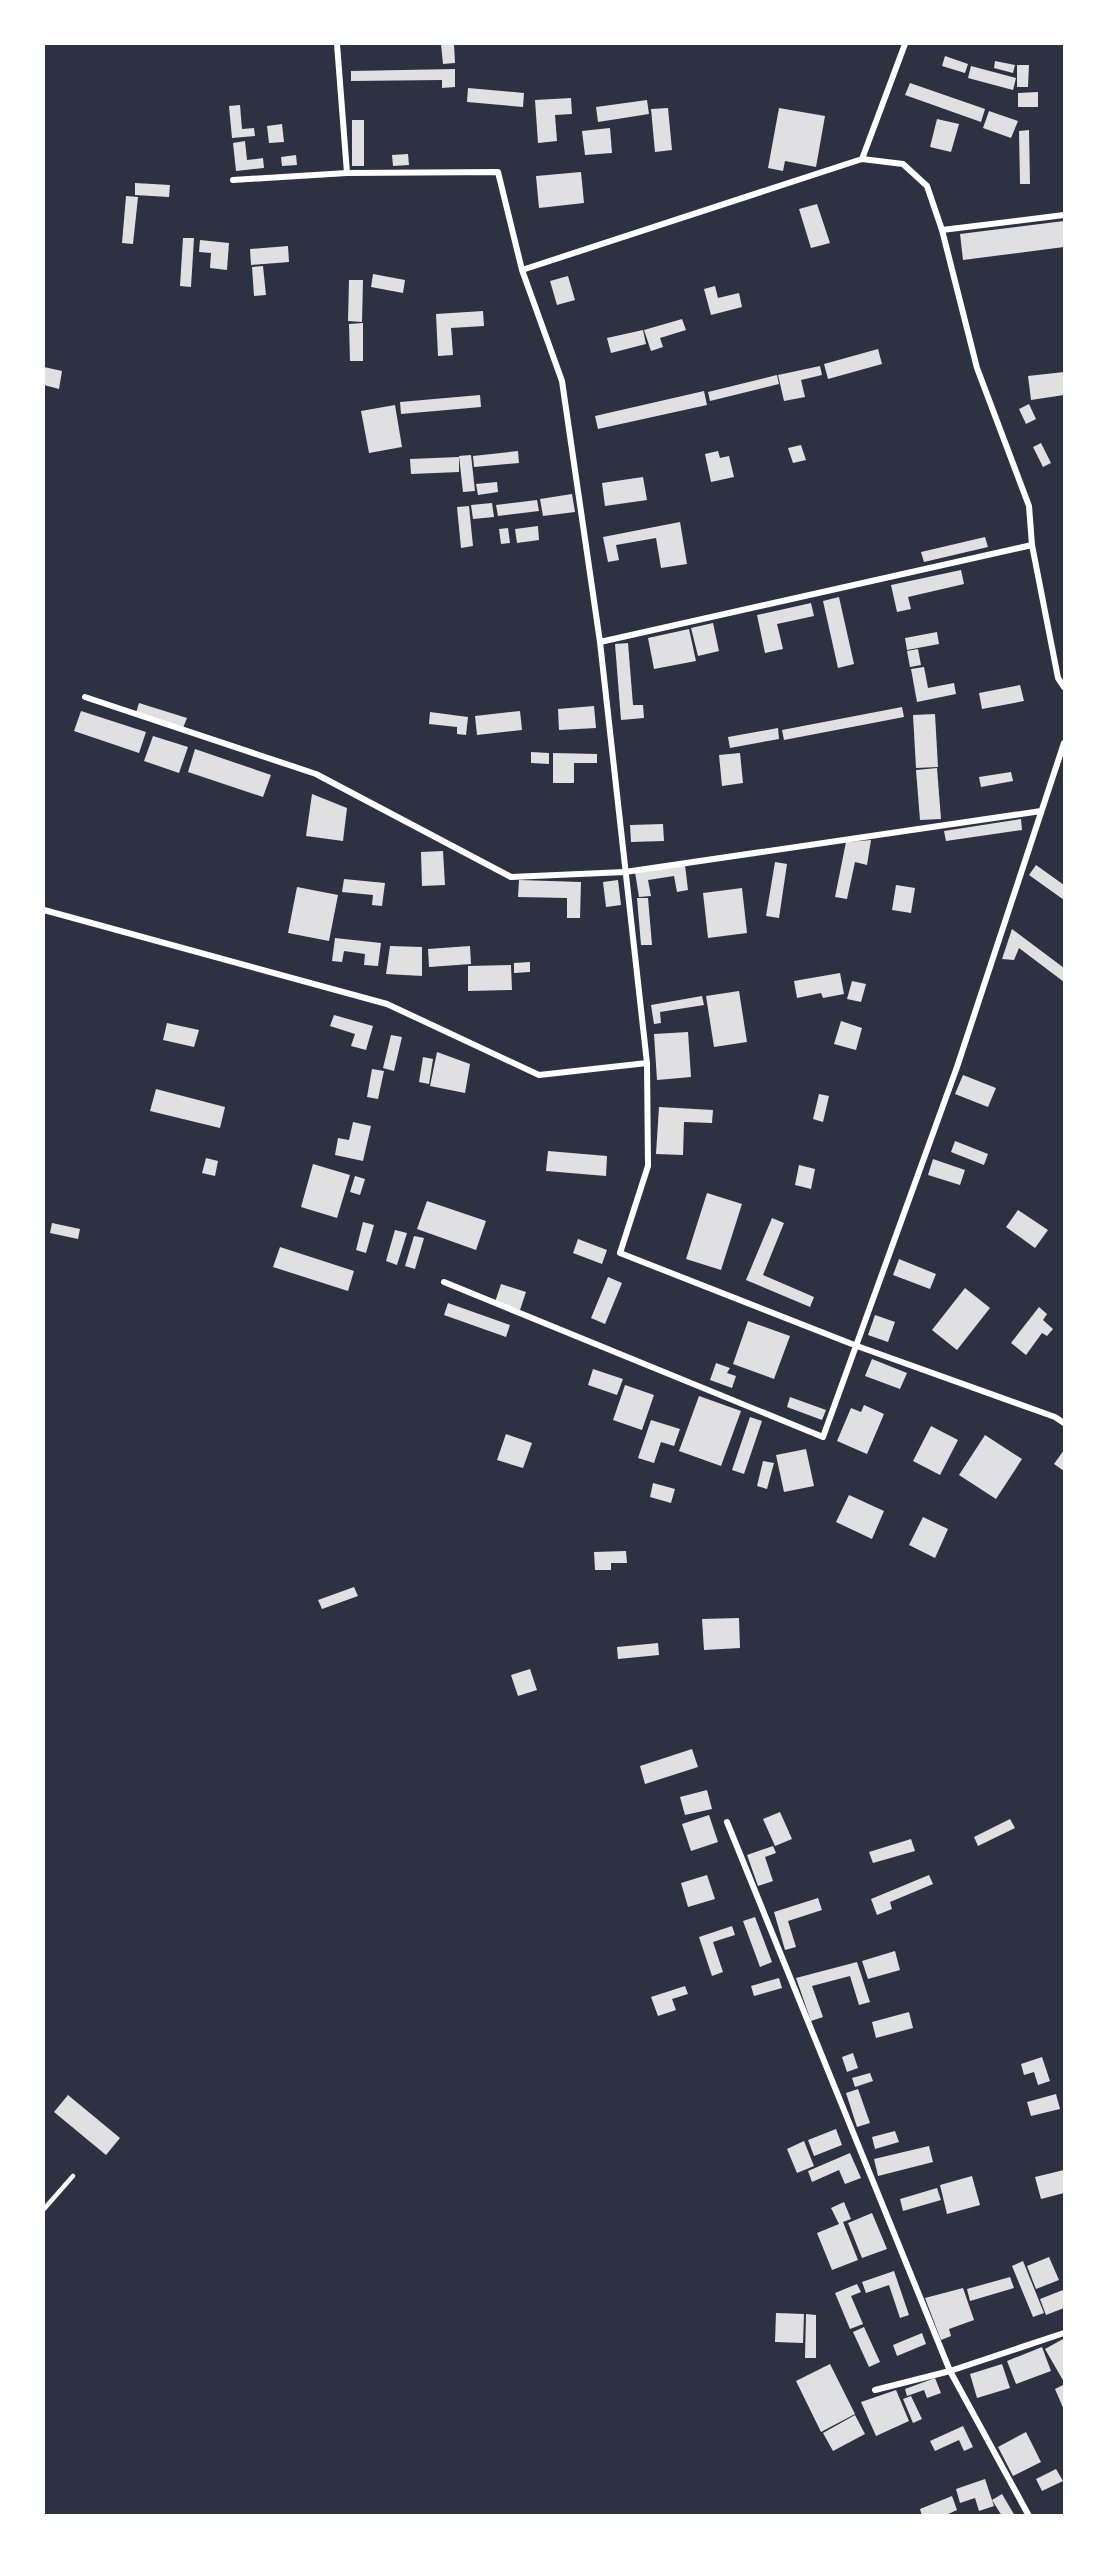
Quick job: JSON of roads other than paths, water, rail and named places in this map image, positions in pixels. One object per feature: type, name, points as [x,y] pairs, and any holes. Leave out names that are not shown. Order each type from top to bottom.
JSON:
[{"type":"street","points":[[337,44],[347,173]]},
{"type":"street","points":[[862,159],[905,44]]},
{"type":"street","points":[[522,270],[862,159],[903,164],[927,186],[942,230],[976,368],[1029,506],[1032,546],[1058,678],[1065,687]]},
{"type":"street","points":[[233,180],[347,173],[498,172],[522,270],[562,381],[600,642],[647,1063],[648,1166],[620,1253],[857,1346],[1065,1422]]},
{"type":"street","points":[[942,230],[1065,215]]},
{"type":"street","points":[[600,642],[1032,546]]},
{"type":"street","points":[[86,697],[316,774],[511,877],[625,872],[1041,811]]},
{"type":"street","points":[[444,1282],[823,1437],[957,1067],[1065,742]]},
{"type":"street","points":[[44,909],[387,1004],[539,1075],[647,1063]]},
{"type":"street","points":[[728,1822],[950,2371],[1029,2516]]},
{"type":"street","points":[[875,2390],[950,2371],[1065,2333]]},
{"type":"lane","points":[[44,2209],[73,2176]]}]
